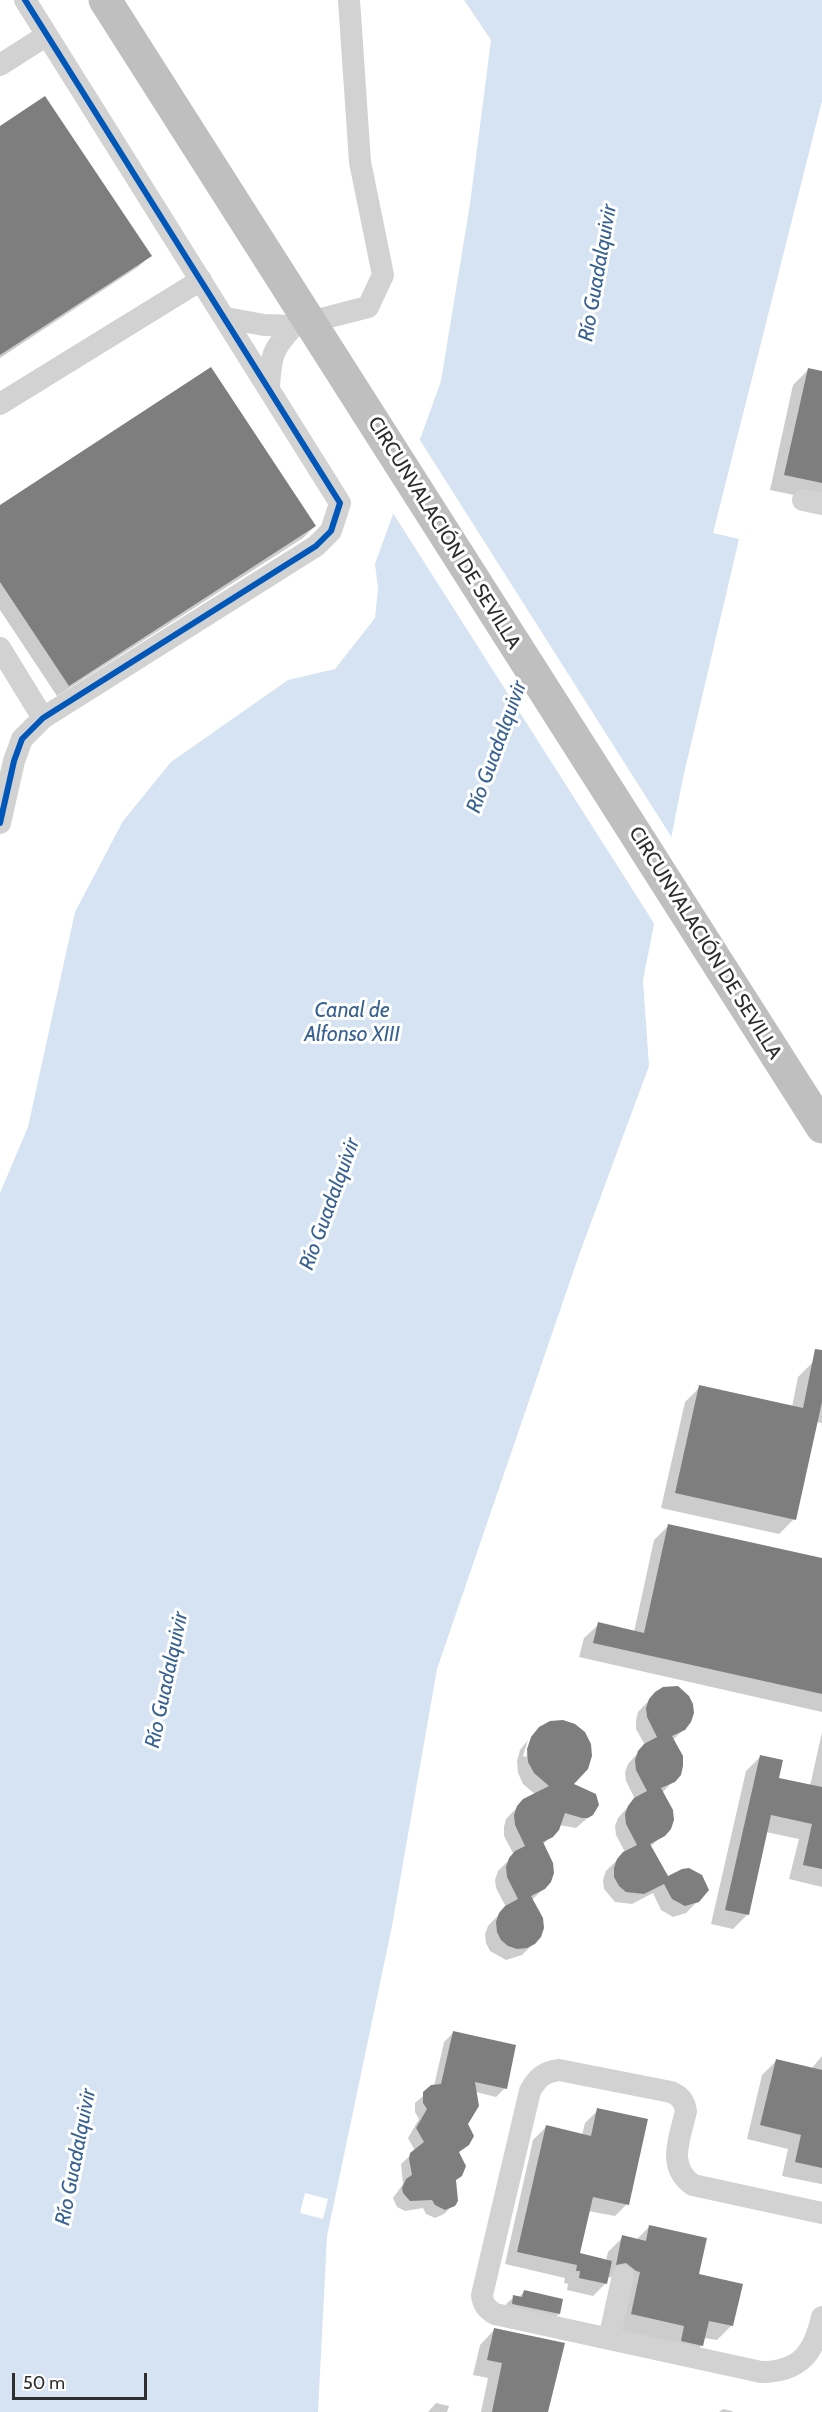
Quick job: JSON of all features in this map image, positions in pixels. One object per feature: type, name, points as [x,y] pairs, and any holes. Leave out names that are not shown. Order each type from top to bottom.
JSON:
[{"type":"highway","name":"CIRCUNVALACIÓN DE SEVILLA","points":[[105,0],[822,1127]]},
{"type":"street","points":[[0,823],[7,759],[22,739],[43,718],[316,546],[331,531],[340,503],[25,0]]},
{"type":"street","points":[[226,318],[264,325],[294,326],[368,307],[383,275],[360,162],[349,0]]},
{"type":"street","points":[[0,65],[47,35]]},
{"type":"street","points":[[0,404],[201,279]]},
{"type":"street","points":[[269,387],[270,367],[277,344],[294,326]]},
{"type":"street","points":[[0,648],[43,718]]},
{"type":"street","points":[[822,2212],[693,2185],[684,2179],[679,2171],[676,2158],[686,2111],[680,2096],[671,2092],[559,2070],[542,2075],[530,2091],[482,2295],[488,2310],[495,2314],[761,2372],[775,2372],[789,2368],[802,2360],[815,2341],[822,2317]]},
{"type":"street","points":[[609,2339],[623,2276]]},
{"type":"water","name":"Canal de Alfonso XIII","points":[[464,0],[822,0],[822,101],[713,533],[739,539],[683,778],[643,980],[649,1066],[579,1255],[437,1669],[392,1926],[327,2236],[318,2412],[0,2412],[0,1193],[28,1127],[75,912],[123,821],[171,762],[288,680],[335,669],[375,618],[378,588],[375,564],[441,381],[470,204],[491,40]]},
{"type":"pier","points":[[418,437],[674,841],[657,928],[391,510]]},
{"type":"pier","points":[[305,2193],[328,2199],[323,2219],[300,2213]]},
{"type":"building","points":[[45,96],[152,256],[0,355],[0,126]]},
{"type":"building","points":[[211,367],[316,526],[69,686],[0,582],[0,505]]},
{"type":"building","points":[[808,368],[822,371],[822,483],[784,475]]},
{"type":"building","points":[[815,1349],[822,1350],[822,1402],[796,1520],[675,1493],[699,1385],[803,1408]]},
{"type":"building","points":[[668,1524],[822,1558],[822,1694],[593,1643],[598,1622],[644,1633]]},
{"type":"building","points":[[678,1686],[689,1696],[694,1713],[685,1730],[672,1736],[683,1756],[681,1775],[675,1782],[661,1788],[673,1810],[674,1820],[671,1829],[665,1836],[650,1844],[668,1876],[689,1868],[702,1875],[709,1890],[699,1902],[685,1906],[672,1899],[664,1884],[644,1894],[626,1892],[614,1877],[617,1859],[623,1852],[637,1845],[626,1824],[625,1814],[634,1798],[647,1791],[636,1770],[635,1760],[644,1744],[657,1737],[647,1717],[646,1708],[649,1699],[663,1687]]},
{"type":"building","points":[[563,1720],[575,1724],[585,1732],[591,1744],[592,1756],[588,1769],[574,1784],[596,1794],[599,1805],[593,1815],[588,1818],[565,1813],[559,1830],[553,1837],[543,1842],[553,1863],[554,1873],[545,1889],[531,1896],[543,1918],[544,1928],[535,1944],[517,1949],[501,1940],[496,1922],[505,1906],[518,1899],[507,1877],[506,1867],[515,1851],[525,1846],[515,1825],[514,1815],[523,1799],[549,1786],[534,1773],[528,1762],[527,1749],[531,1737],[539,1727],[550,1721]]},
{"type":"building","points":[[760,1755],[783,1760],[779,1778],[822,1787],[822,1869],[803,1865],[812,1824],[771,1815],[749,1915],[725,1910]]},
{"type":"building","points":[[453,2031],[516,2045],[507,2089],[475,2082],[479,2106],[468,2124],[474,2136],[469,2145],[459,2152],[466,2166],[462,2176],[456,2180],[458,2201],[455,2206],[445,2210],[435,2205],[432,2200],[410,2201],[402,2188],[406,2179],[412,2175],[410,2153],[424,2142],[416,2128],[427,2109],[423,2103],[423,2092],[431,2085],[441,2084]]},
{"type":"building","points":[[776,2059],[822,2070],[822,2168],[795,2162],[801,2135],[760,2125]]},
{"type":"building","points":[[597,2108],[648,2119],[629,2205],[593,2197],[580,2253],[612,2261],[607,2284],[579,2278],[580,2271],[576,2271],[577,2265],[517,2252],[546,2125],[591,2136]]},
{"type":"building","points":[[649,2225],[707,2238],[699,2274],[743,2284],[733,2326],[709,2321],[703,2346],[681,2341],[684,2326],[631,2314],[640,2272],[626,2263],[616,2265],[622,2235],[646,2241]]},
{"type":"building","points":[[524,2290],[563,2299],[560,2314],[512,2304],[513,2295],[522,2297]]},
{"type":"building","points":[[494,2328],[565,2343],[548,2412],[492,2412],[502,2363],[487,2360]]},
{"type":"cycle path","points":[[0,823],[14,761],[22,739],[43,718],[316,546],[331,531],[340,503],[25,0]]},
{"type":"water label","name":"Río Guadalquivir","points":[[598,273]]},
{"type":"water label","name":"Río Guadalquivir","points":[[497,747]]},
{"type":"water label","name":"Río Guadalquivir","points":[[330,1204]]},
{"type":"water label","name":"Río Guadalquivir","points":[[167,1680]]},
{"type":"water label","name":"Río Guadalquivir","points":[[76,2157]]}]
